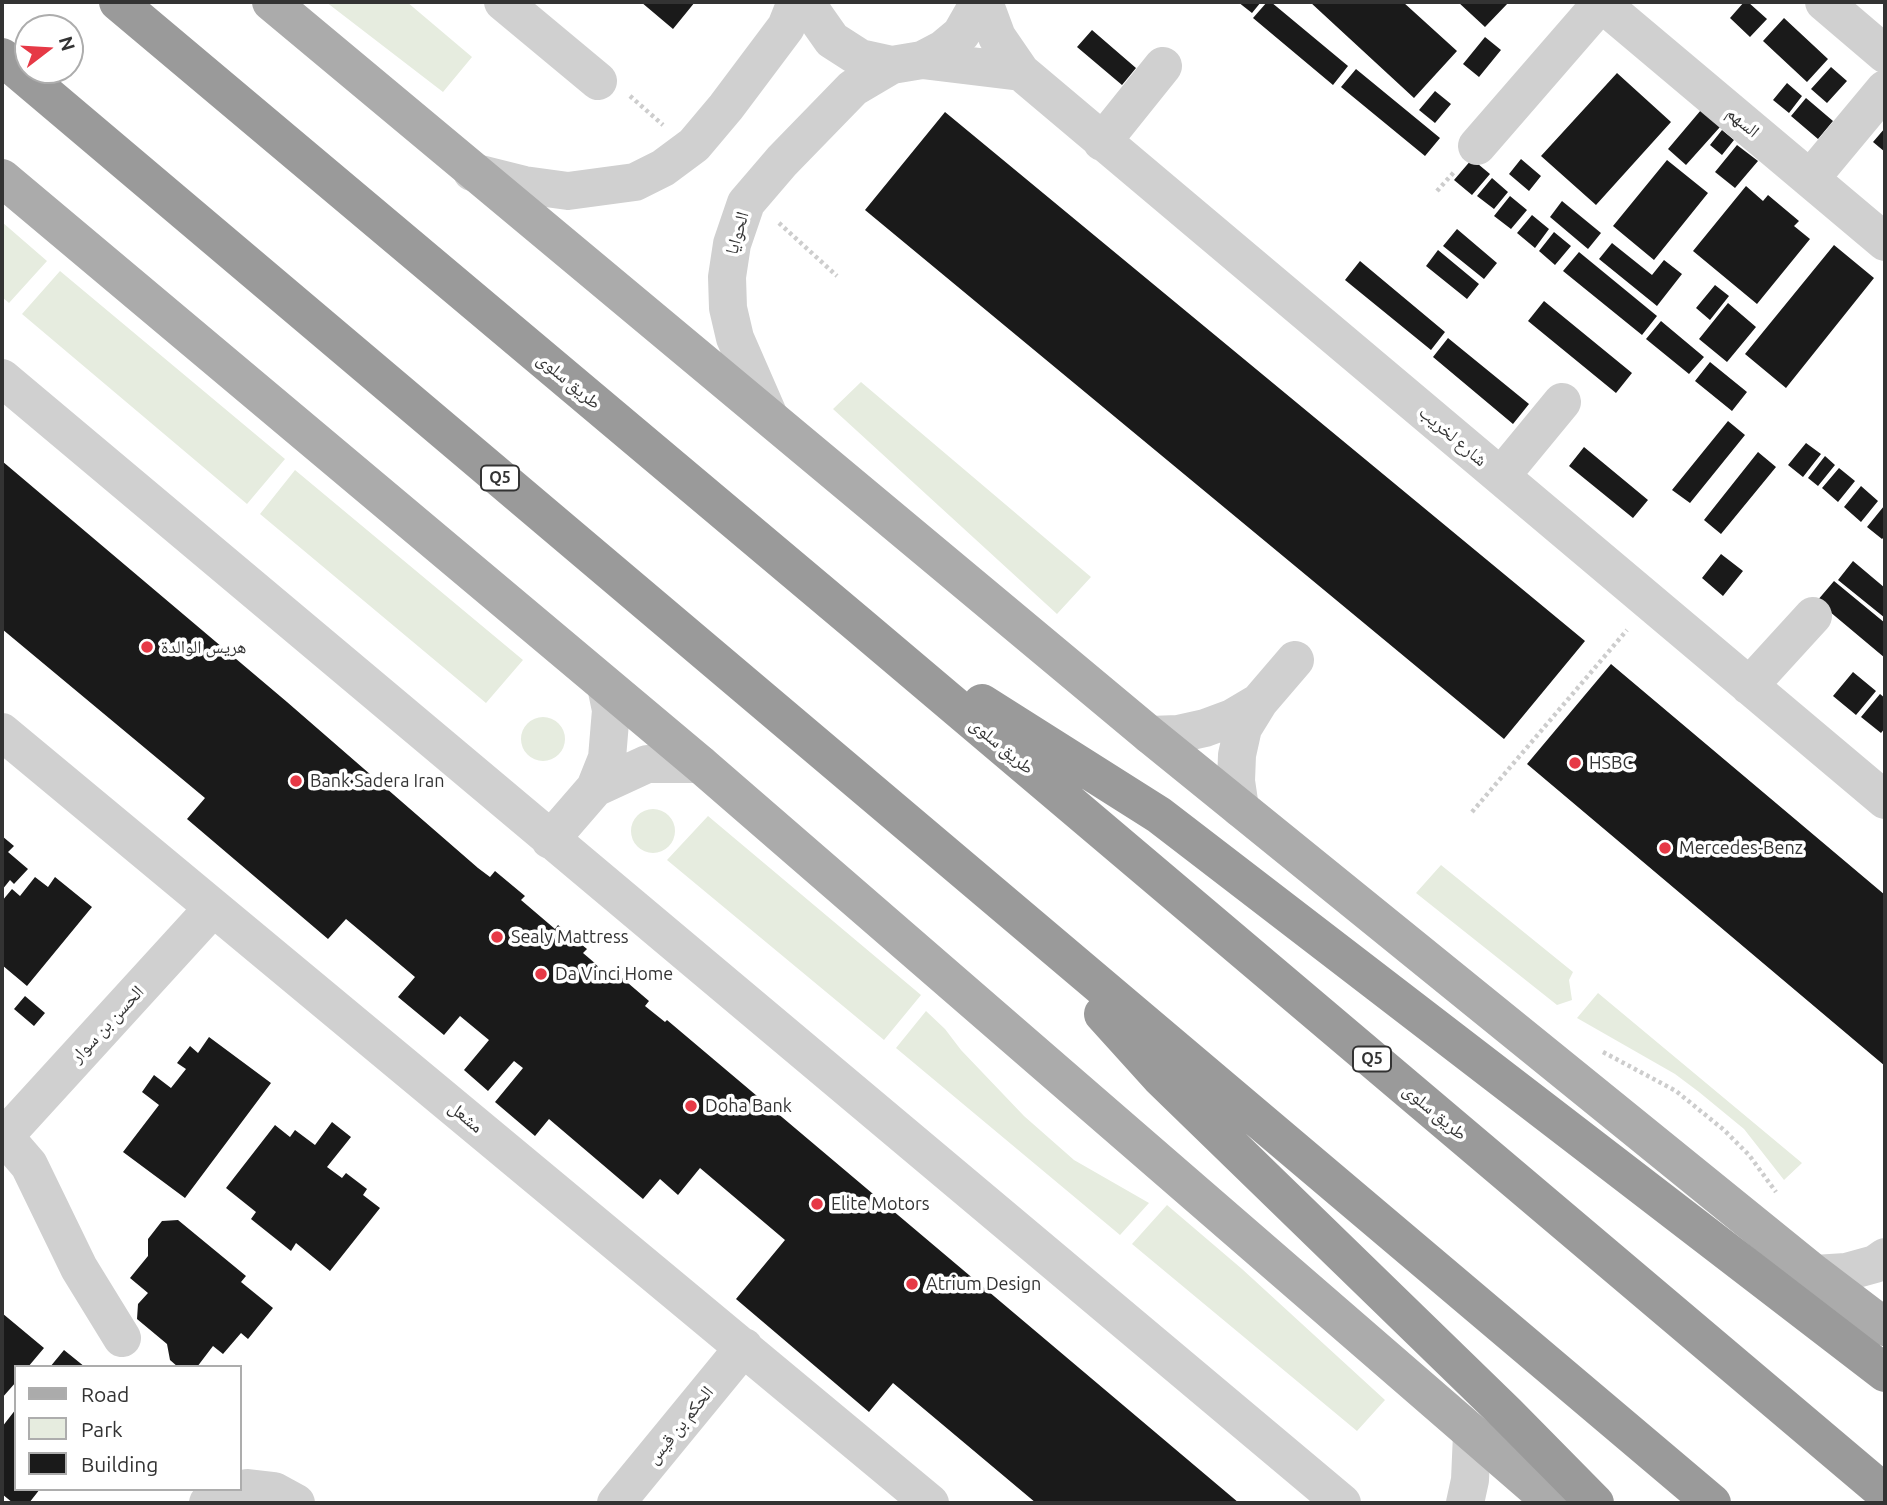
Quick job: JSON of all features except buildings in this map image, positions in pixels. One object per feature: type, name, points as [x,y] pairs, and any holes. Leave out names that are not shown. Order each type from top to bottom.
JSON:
[{"type":"highway","name":"طريق سلوى","points":[[118,2],[1885,1493]]},
{"type":"highway","name":"Q5","points":[[2,57],[1712,1503]]},
{"type":"highway","points":[[859,625],[1159,816],[1885,1373]]},
{"type":"highway","points":[[998,899],[1160,1077],[1497,1404],[1595,1503]]},
{"type":"main road","points":[[271,2],[1150,735],[1885,1327]]},
{"type":"main road","points":[[2,178],[700,764],[1472,1434],[1539,1502]]},
{"type":"street","points":[[503,2],[598,81]]},
{"type":"street","points":[[472,172],[524,185],[568,191],[635,182],[663,168],[694,145],[726,107],[786,27],[796,2]]},
{"type":"street","points":[[810,2],[813,13],[832,40],[860,58],[1020,72]]},
{"type":"street","name":"الحوايا","points":[[769,416],[735,338],[728,308],[727,277],[732,244],[746,203],[782,161],[853,88],[907,62],[943,49],[961,34],[977,2]]},
{"type":"street","name":"شارع لخريب","points":[[984,2],[997,37],[1020,72],[1885,800]]},
{"type":"street","name":"السهم","points":[[1477,146],[1602,2],[1885,242]]},
{"type":"street","points":[[1826,3],[1885,54]]},
{"type":"street","points":[[1102,142],[1163,66]]},
{"type":"street","points":[[1811,179],[1885,89]]},
{"type":"street","points":[[2,378],[1342,1503]]},
{"type":"street","points":[[1502,476],[1562,402]]},
{"type":"street","points":[[1749,686],[1813,616]]},
{"type":"street","points":[[1240,808],[1236,781],[1237,755],[1243,728],[1259,702],[1295,660]]},
{"type":"street","points":[[550,840],[595,788],[607,758],[611,710],[606,686]]},
{"type":"street","points":[[1150,735],[1178,734],[1205,728],[1232,718],[1259,702]]},
{"type":"street","name":"مشعل","points":[[2,732],[930,1503]]},
{"type":"street","points":[[595,788],[648,764],[700,764]]},
{"type":"street","name":"الحسن بن سوار","points":[[3,1138],[213,908]]},
{"type":"street","points":[[3,1138],[29,1165],[75,1260],[122,1338]]},
{"type":"street","points":[[1815,1273],[1846,1272],[1875,1264],[1885,1257]]},
{"type":"street","name":"الحكم بن قيس","points":[[616,1503],[744,1347]]},
{"type":"street","points":[[1465,1503],[1470,1480],[1472,1434]]},
{"type":"street","points":[[242,1489],[274,1491],[296,1503]]},
{"type":"street","points":[[208,1503],[233,1491]]},
{"type":"path","points":[[598,81],[626,93],[660,122],[686,150]]},
{"type":"path","points":[[746,203],[780,224],[837,276]]},
{"type":"path","points":[[1472,812],[1650,603]]},
{"type":"green space","points":[[326,2],[407,2],[472,57],[443,92]]},
{"type":"green space","points":[[2,222],[47,261],[9,303],[2,297]]},
{"type":"green space","points":[[60,271],[285,459],[247,504],[22,314]]},
{"type":"green space","points":[[861,382],[1091,577],[1057,614],[833,409]]},
{"type":"green space","points":[[295,470],[523,660],[486,703],[260,514]]},
{"type":"green space","points":[[543,717],[559,723],[565,739],[559,755],[543,761],[527,755],[521,739],[527,723]]},
{"type":"green space","points":[[653,809],[669,815],[675,831],[669,847],[653,853],[637,847],[631,831],[637,815]]},
{"type":"green space","points":[[708,816],[921,995],[884,1040],[667,860]]},
{"type":"green space","points":[[1441,865],[1573,972],[1569,980],[1572,1000],[1557,1005],[1416,893]]},
{"type":"green space","points":[[1598,993],[1802,1163],[1784,1180],[1744,1129],[1699,1092],[1675,1074],[1577,1018]]},
{"type":"green space","points":[[926,1011],[1024,1116],[1074,1160],[1149,1203],[1120,1235],[896,1048]]},
{"type":"green space","points":[[1167,1205],[1242,1269],[1385,1400],[1357,1431],[1132,1244]]},
{"type":"place","name":"هريس الوالدة","points":[[147,647]]},
{"type":"place","name":"HSBC","points":[[1575,763]]},
{"type":"place","name":"Bank Sadera Iran","points":[[296,781]]},
{"type":"place","name":"Mercedes-Benz","points":[[1665,848]]},
{"type":"place","name":"Sealy Mattress","points":[[497,937]]},
{"type":"place","name":"Da Vinci Home","points":[[541,974]]},
{"type":"place","name":"Doha Bank","points":[[691,1106]]},
{"type":"place","name":"Elite Motors","points":[[817,1204]]},
{"type":"place","name":"Atrium Design","points":[[912,1284]]}]
